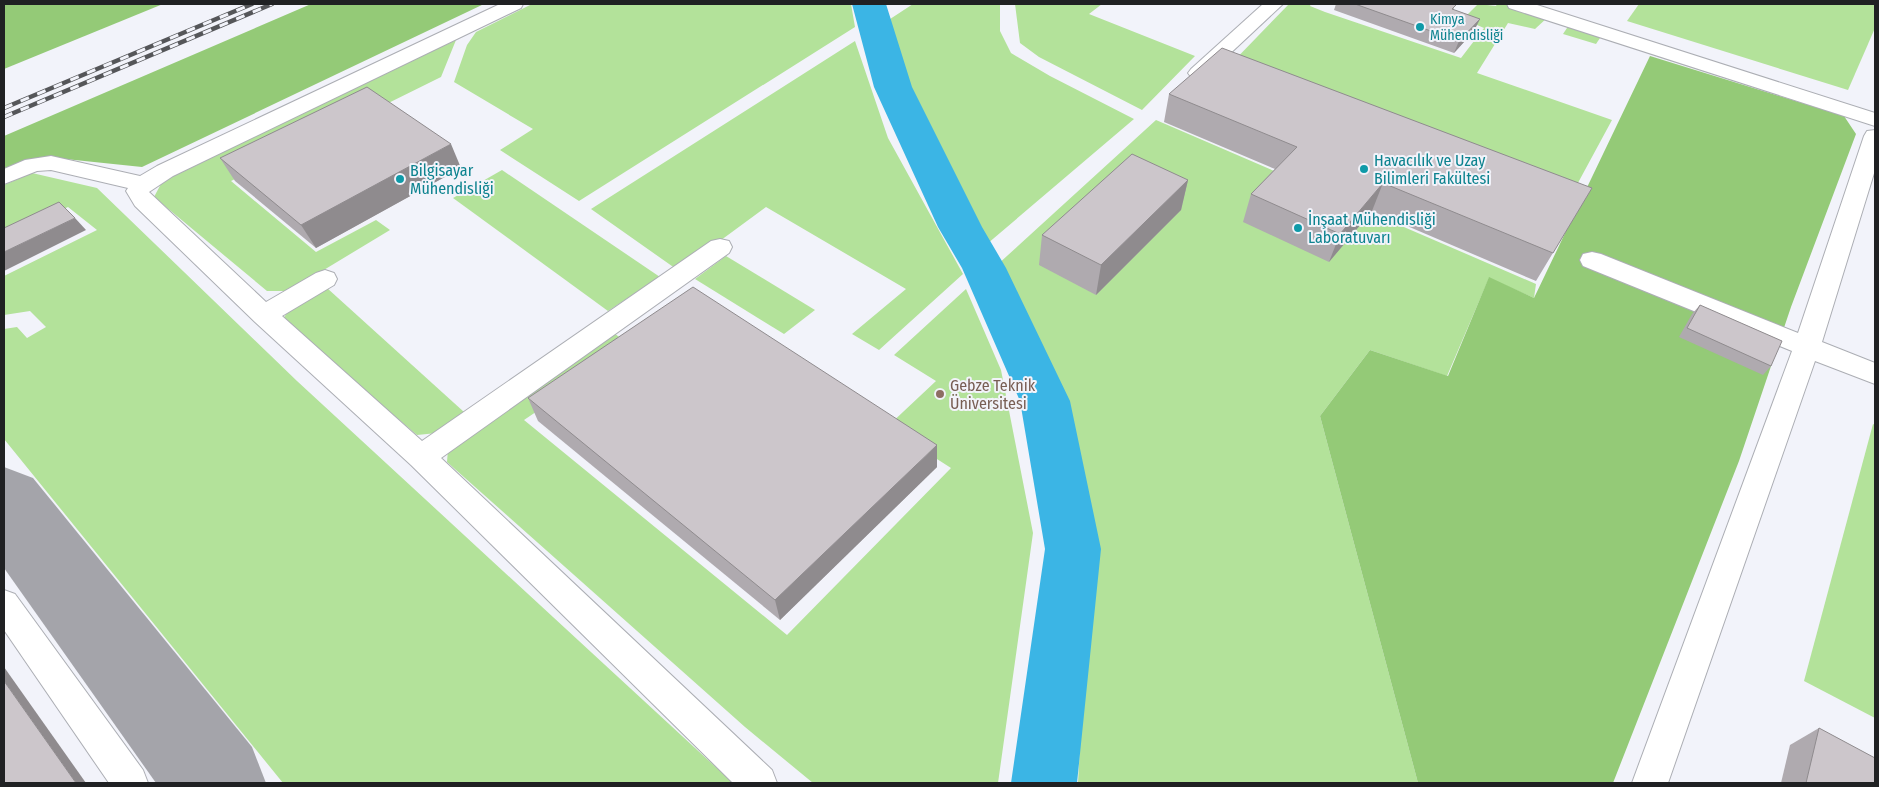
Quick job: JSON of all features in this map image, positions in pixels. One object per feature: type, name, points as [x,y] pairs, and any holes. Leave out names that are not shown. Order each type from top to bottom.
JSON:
[{"type":"street","points":[[514,4],[164,171],[143,184],[137,191],[143,202],[421,457],[759,783]]},
{"type":"street","points":[[1516,4],[1875,120]]},
{"type":"street","points":[[1186,84],[1263,8]]},
{"type":"street","points":[[1602,55],[1617,36]]},
{"type":"street","points":[[1650,783],[1807,346],[1875,136]]},
{"type":"street","points":[[4,177],[33,165],[51,163],[143,184]]},
{"type":"street","points":[[421,457],[720,247]]},
{"type":"street","points":[[1592,260],[1875,374]]},
{"type":"street","points":[[264,315],[325,279]]},
{"type":"street","points":[[4,604],[130,783]]},
{"type":"green space","points":[[4,4],[163,4],[4,69]]},
{"type":"green space","points":[[311,4],[484,4],[142,167],[46,157],[4,174],[4,136]]},
{"type":"green space","points":[[532,4],[851,4],[855,27],[579,201],[500,150],[533,129],[454,82],[467,45],[476,32]]},
{"type":"green space","points":[[913,4],[1000,4],[1000,31],[1011,53],[1050,76],[1134,119],[987,244],[904,86],[884,23]]},
{"type":"green space","points":[[1015,4],[1102,4],[1089,14],[1195,56],[1142,110],[1039,57],[1020,43]]},
{"type":"green space","points":[[1289,4],[1311,4],[1310,6],[1325,12],[1461,58],[1484,28],[1463,19],[1478,4],[1496,6],[1497,4],[1505,4],[1548,17],[1535,29],[1508,23],[1477,73],[1612,120],[1566,205],[1227,68]]},
{"type":"green space","points":[[1639,4],[1875,4],[1875,28],[1848,90],[1627,21]]},
{"type":"green space","points":[[1569,25],[1602,35],[1596,44],[1563,34]]},
{"type":"green space","points":[[456,40],[441,77],[231,181],[316,252],[376,220],[390,230],[289,291],[267,291],[154,197],[162,182],[369,80]]},
{"type":"green space","points":[[855,41],[888,138],[963,274],[879,350],[852,334],[906,289],[766,207],[679,271],[591,209]]},
{"type":"green space","points":[[1650,56],[1844,116],[1856,134],[1791,307],[1739,461],[1613,783],[1418,783],[1320,416],[1370,350],[1448,376],[1489,277],[1534,298]]},
{"type":"green space","points":[[1156,120],[1536,284],[1534,298],[1489,278],[1447,376],[1370,350],[1320,416],[1418,783],[1078,783],[1091,542],[1051,386],[996,266]]},
{"type":"green space","points":[[502,170],[660,277],[608,311],[453,198]]},
{"type":"green space","points":[[32,173],[97,188],[297,381],[733,783],[283,783],[4,439],[4,329],[17,327],[27,338],[46,327],[30,311],[4,315],[4,276],[97,230],[68,207],[4,238],[4,185]]},
{"type":"green space","points":[[726,256],[815,310],[784,334],[695,279]]},
{"type":"green space","points":[[327,288],[464,412],[437,433],[417,435],[282,320],[290,309]]},
{"type":"green space","points":[[966,289],[1001,370],[1033,533],[998,783],[813,783],[745,727],[447,462],[448,449],[614,333],[632,347],[524,420],[787,635],[951,468],[887,427],[936,381],[894,355]]},
{"type":"green space","points":[[1873,424],[1875,425],[1875,718],[1804,681]]},
{"type":"building","points":[[1355,4],[1453,4],[1456,5],[1452,9],[1480,19],[1459,41]]},
{"type":"building","points":[[1222,48],[1592,188],[1553,253],[1383,183],[1340,234],[1251,194],[1297,147],[1169,94]]},
{"type":"building","points":[[367,87],[451,144],[301,225],[220,158]]},
{"type":"building","points":[[1132,154],[1188,180],[1101,265],[1042,235]]},
{"type":"building","points":[[59,202],[75,218],[4,252],[4,228]]},
{"type":"building","points":[[693,287],[937,445],[775,600],[528,398]]},
{"type":"building","points":[[1700,305],[1782,341],[1771,366],[1687,328]]},
{"type":"building","points":[[4,681],[76,783],[4,783]]},
{"type":"building","points":[[1819,728],[1875,758],[1875,783],[1806,783]]},
{"type":"waterway","points":[[869,4],[893,87],[960,227],[984,268],[1045,401],[1073,549],[1044,783]]},
{"type":"taxiway","points":[[4,502],[216,783]]},
{"type":"railway","points":[[4,108],[252,4]]},
{"type":"railway","points":[[4,117],[272,4]]},
{"type":"place","name":"Kimya Mühendisliği","points":[[1420,27]]},
{"type":"place","name":"Havacılık ve Uzay Bilimleri Fakültesi","points":[[1364,169]]},
{"type":"place","name":"Bilgisayar Mühendisliği","points":[[400,179]]},
{"type":"place","name":"İnşaat Mühendisliği Laboratuvarı","points":[[1298,228]]},
{"type":"place","name":"Gebze Teknik Üniversitesi","points":[[940,394]]}]
